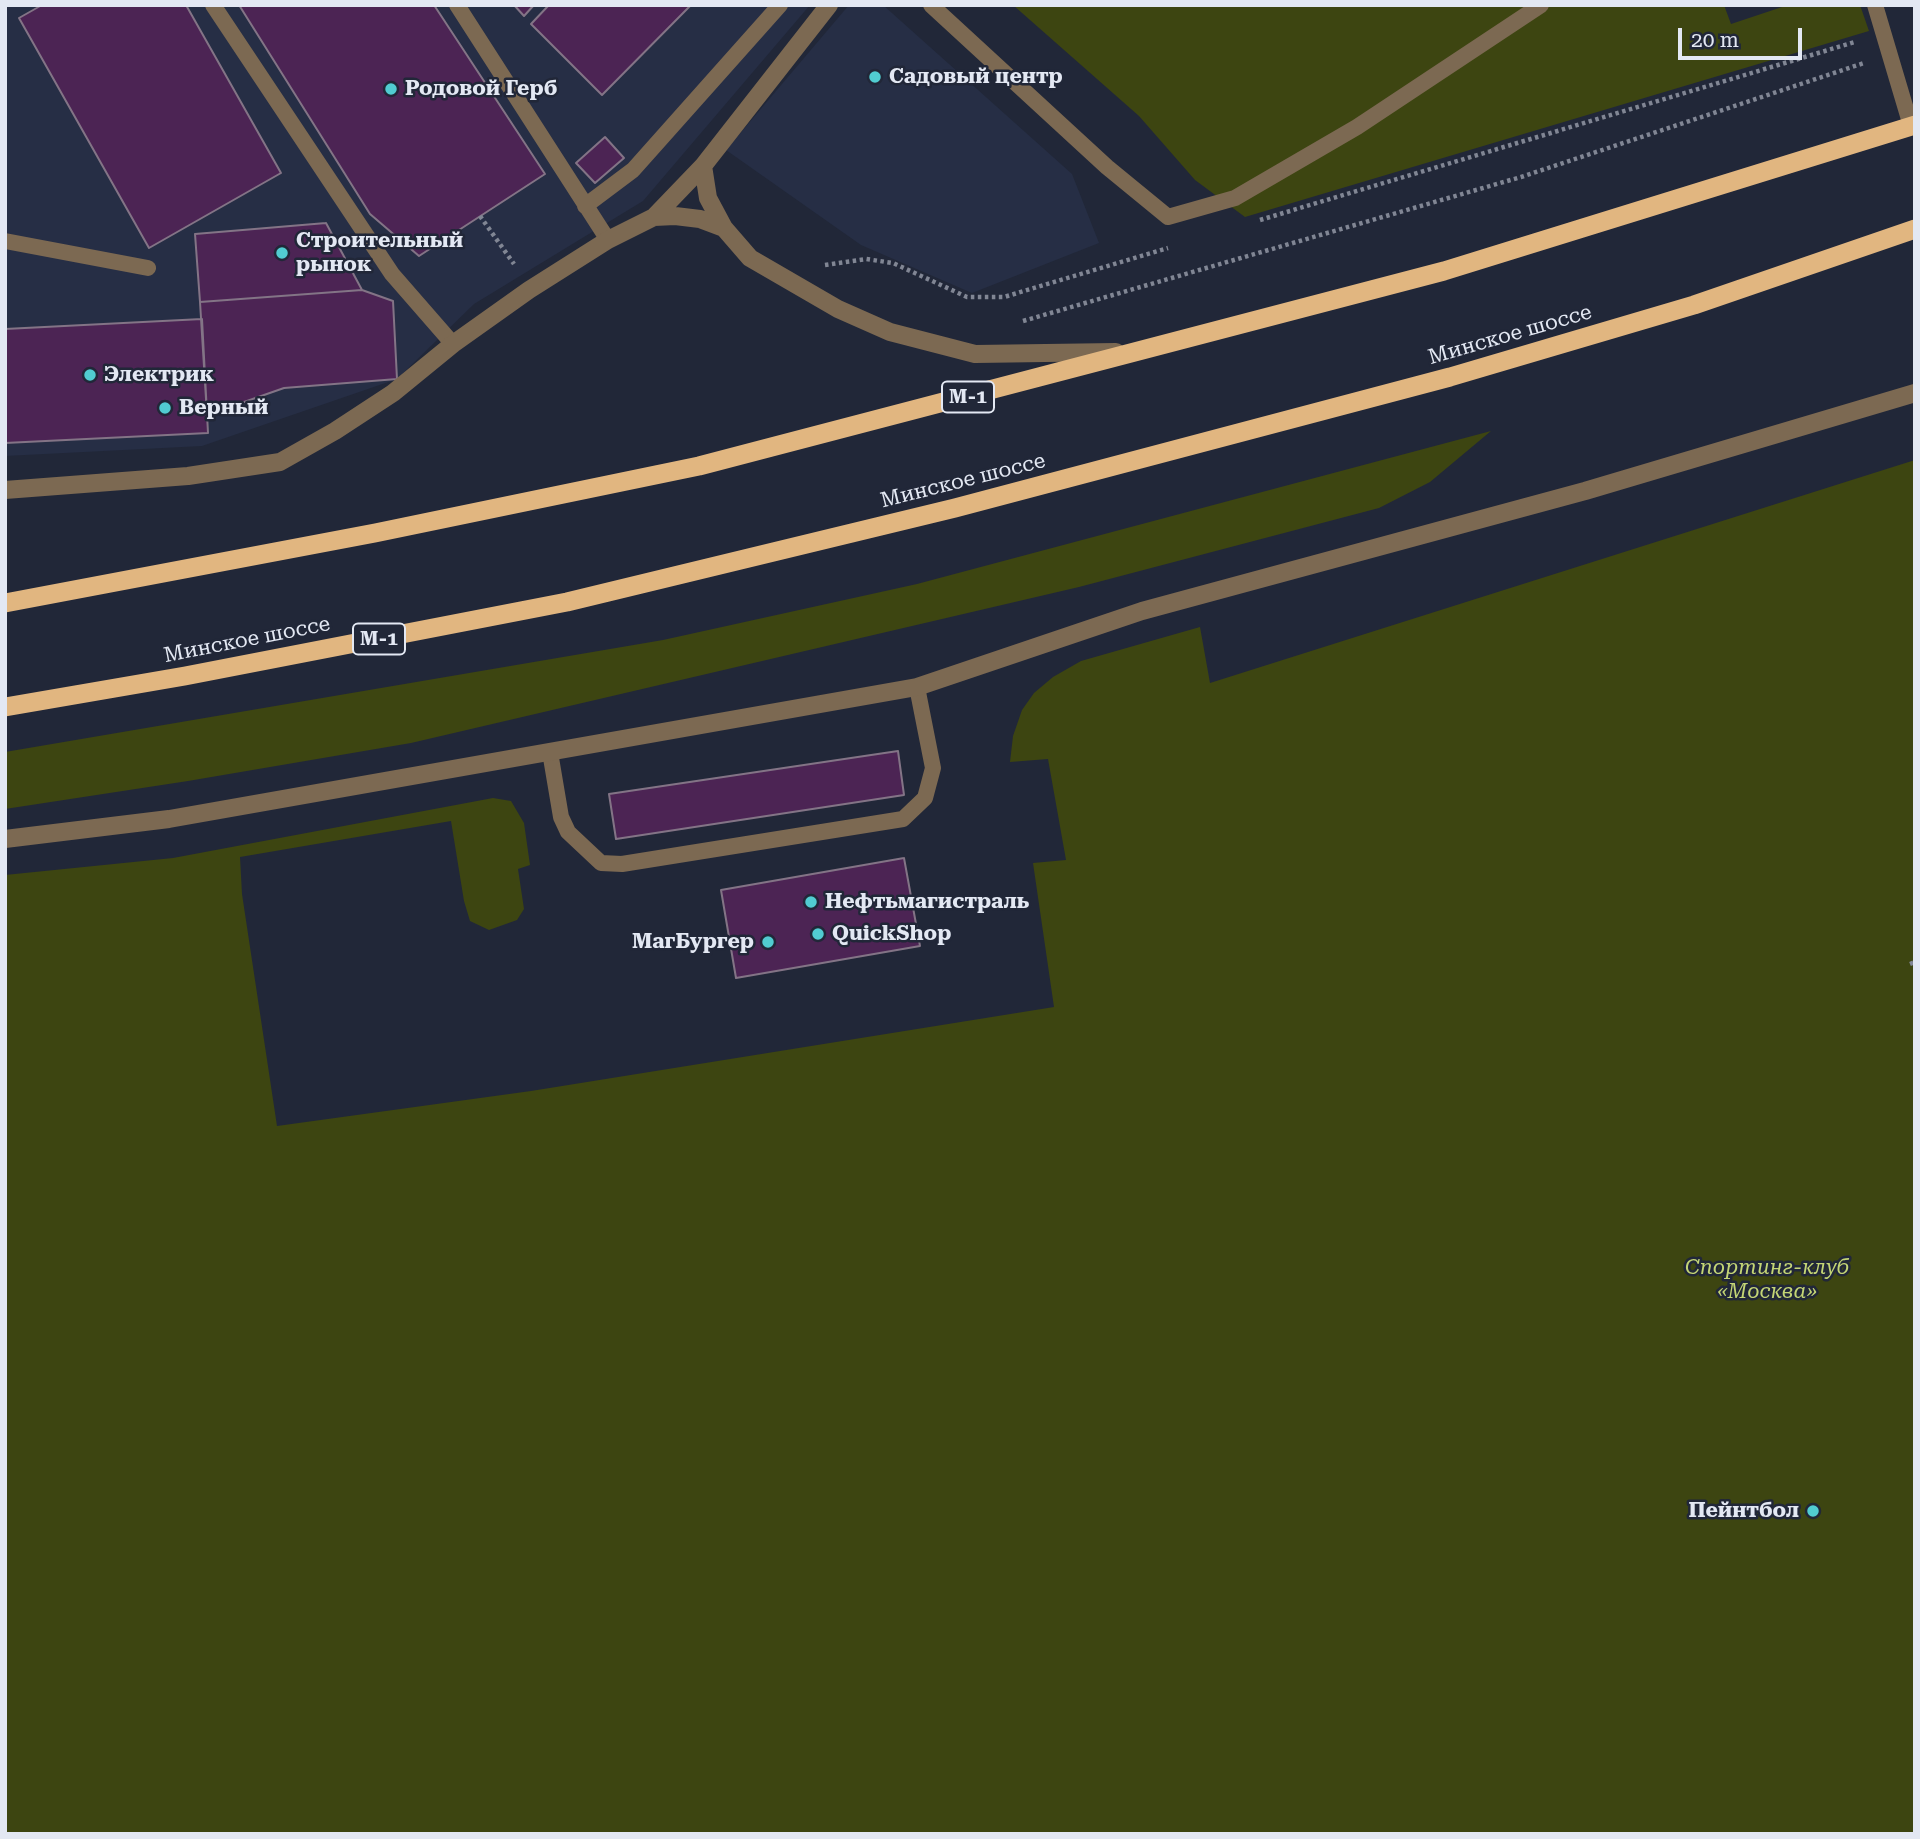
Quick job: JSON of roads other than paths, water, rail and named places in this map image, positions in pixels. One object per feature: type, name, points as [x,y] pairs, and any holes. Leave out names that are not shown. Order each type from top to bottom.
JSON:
[{"type":"highway","name":"М-1","points":[[5,603],[375,533],[699,466],[1444,271],[1913,125]]},
{"type":"highway","name":"Минское шоссе","points":[[5,707],[185,676],[567,602],[955,508],[1462,373],[1694,305],[1915,229]]},
{"type":"street","points":[[5,490],[188,476],[280,462],[335,431],[393,393],[453,344],[529,290],[608,240],[654,217],[703,166],[829,5]]},
{"type":"street","points":[[703,166],[708,198],[724,228],[750,258],[838,309],[890,332],[975,354],[1143,351]]},
{"type":"street","points":[[654,217],[701,219],[724,228]]},
{"type":"street","points":[[5,839],[169,819],[917,687],[1142,611],[1585,491],[1915,393]]},
{"type":"lane","points":[[213,5],[392,275],[453,344]]},
{"type":"lane","points":[[457,5],[608,240]]},
{"type":"lane","points":[[585,206],[633,170],[780,5]]},
{"type":"lane","points":[[931,5],[1107,167],[1168,216],[1235,198],[1357,127],[1541,5]]},
{"type":"lane","points":[[1875,5],[1913,125]]},
{"type":"lane","points":[[5,241],[148,268]]},
{"type":"lane","points":[[550,751],[561,817],[568,832],[601,863],[622,864],[903,819],[925,799],[933,768],[917,687]]},
{"type":"place","name":"Садовый центр","points":[[875,77]]},
{"type":"place","name":"Родовой Герб","points":[[391,89]]},
{"type":"place","name":"Строительный рынок","points":[[282,253]]},
{"type":"place","name":"Электрик","points":[[90,375]]},
{"type":"place","name":"Верный","points":[[165,408]]},
{"type":"place","name":"Нефтьмагистраль","points":[[811,902]]},
{"type":"place","name":"QuickShop","points":[[818,934]]},
{"type":"place","name":"МагБургер","points":[[768,942]]},
{"type":"place","name":"Пейнтбол","points":[[1813,1511]]},
{"type":"park label","name":"Спортинг-клуб «Москва»","points":[[1767,1280]]}]
